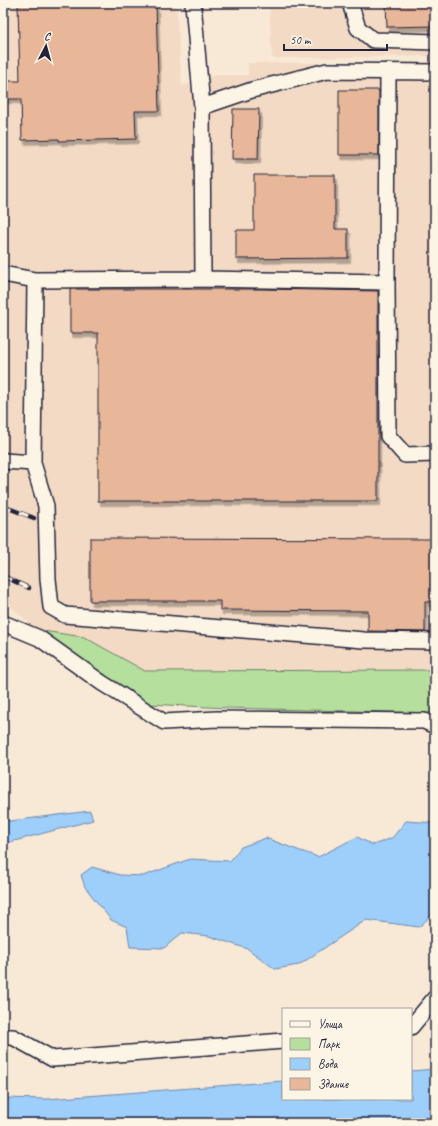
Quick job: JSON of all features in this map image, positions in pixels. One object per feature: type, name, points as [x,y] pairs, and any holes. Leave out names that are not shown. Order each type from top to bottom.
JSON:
[{"type":"lane","points":[[193,3],[202,107],[203,279]]},
{"type":"lane","points":[[350,3],[358,28],[373,40],[435,42]]},
{"type":"lane","points":[[202,107],[252,90],[327,70],[435,72]]},
{"type":"lane","points":[[388,71],[388,436],[405,455],[435,454]]},
{"type":"lane","points":[[3,274],[35,280],[203,279],[387,282]]},
{"type":"lane","points":[[35,280],[33,464],[46,506],[48,579],[51,607],[65,615],[364,640],[435,641]]},
{"type":"lane","points":[[3,460],[33,464]]},
{"type":"lane","points":[[3,623],[39,638],[102,683],[164,722],[217,719],[424,721],[435,726]]},
{"type":"lane","points":[[412,1026],[435,998]]},
{"type":"lane","points":[[3,1037],[13,1037],[53,1059],[282,1041]]},
{"type":"shaded area","points":[[3,3],[176,3],[182,86],[216,75],[248,75],[248,63],[435,62],[435,670],[145,671],[84,638],[36,630],[3,599]]},
{"type":"shaded area","points":[[269,3],[435,3],[435,56],[272,58]]},
{"type":"green space","points":[[36,630],[84,637],[145,671],[435,670],[435,713],[226,708],[148,704]]},
{"type":"water","points":[[90,811],[93,820],[3,844],[3,818],[10,821]]},
{"type":"water","points":[[406,821],[435,823],[435,912],[419,927],[366,920],[299,965],[275,969],[248,949],[209,936],[182,933],[164,948],[130,947],[127,927],[111,920],[85,887],[81,875],[92,867],[120,875],[143,876],[190,859],[230,861],[241,847],[266,838],[318,857],[357,837],[373,845],[392,838]]},
{"type":"water","points":[[435,1069],[435,1123],[3,1123],[3,1098],[47,1099],[282,1081],[282,1100],[412,1100],[412,1071]]},
{"type":"building","points":[[156,3],[159,111],[135,111],[136,139],[59,141],[59,139],[22,140],[21,99],[3,99],[3,81],[20,81],[18,4]]},
{"type":"building","points":[[386,3],[435,3],[435,26],[387,27]]},
{"type":"building","points":[[339,90],[379,90],[379,155],[339,155]]},
{"type":"building","points":[[233,109],[259,109],[258,159],[232,159]]},
{"type":"building","points":[[254,175],[335,175],[335,229],[348,229],[348,258],[236,259],[236,230],[254,230]]},
{"type":"building","points":[[70,289],[261,289],[378,291],[378,501],[98,501],[98,333],[70,333]]},
{"type":"building","points":[[90,538],[435,539],[435,602],[425,602],[425,632],[368,631],[368,611],[220,610],[220,601],[90,601]]},
{"type":"railway","points":[[3,506],[34,518]]},
{"type":"railway","points":[[3,576],[29,588]]}]
